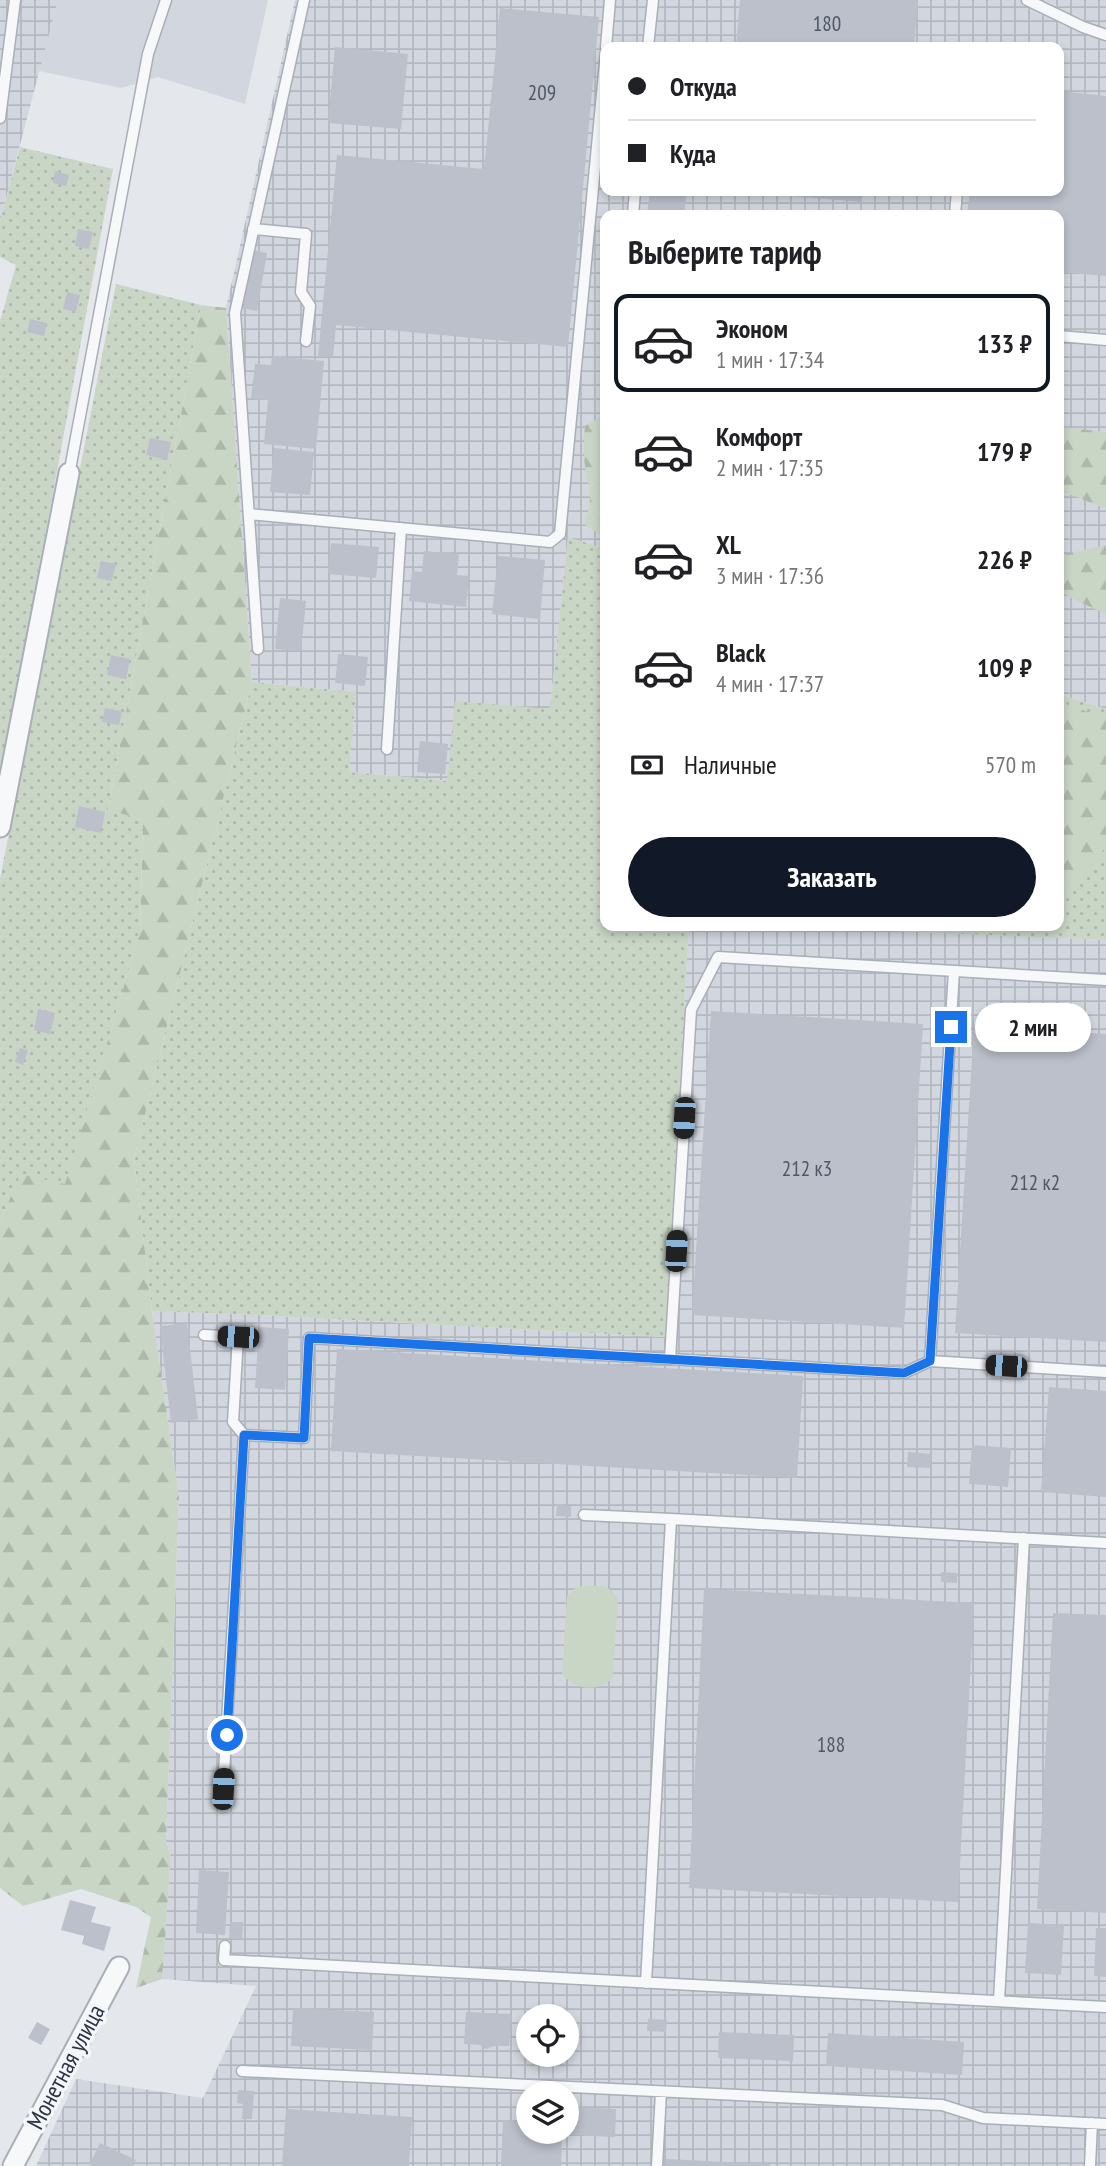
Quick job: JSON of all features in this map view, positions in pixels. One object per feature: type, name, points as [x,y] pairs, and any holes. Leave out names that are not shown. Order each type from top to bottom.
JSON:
[{"type":"street","points":[[0,827],[70,469]]},
{"type":"street","name":"Монетная улица","points":[[13,2166],[119,1967]]},
{"type":"lane","points":[[0,118],[15,0]]},
{"type":"lane","points":[[70,469],[148,54],[166,0]]},
{"type":"lane","points":[[258,649],[235,313],[304,0]]},
{"type":"lane","points":[[607,42],[610,0]]},
{"type":"lane","points":[[649,42],[653,0]]},
{"type":"lane","points":[[1027,0],[1106,35]]},
{"type":"lane","points":[[249,514],[550,542],[560,534],[600,112]]},
{"type":"lane","points":[[253,229],[306,234],[301,292],[310,306],[306,341]]},
{"type":"lane","points":[[1064,336],[1106,340]]},
{"type":"lane","points":[[387,749],[401,528]]},
{"type":"lane","points":[[670,1359],[691,1010],[718,957],[1106,980]]},
{"type":"lane","points":[[930,1361],[954,971]]},
{"type":"lane","points":[[204,1335],[238,1337],[233,1422],[244,1435],[223,1789]]},
{"type":"lane","points":[[244,1435],[304,1438],[309,1338],[904,1373],[930,1361],[1106,1372]]},
{"type":"lane","points":[[584,1515],[1106,1543]]},
{"type":"lane","points":[[646,1983],[671,1519]]},
{"type":"lane","points":[[999,2001],[1024,1538]]},
{"type":"lane","points":[[225,1946],[224,1960],[1106,2007]]},
{"type":"lane","points":[[242,2071],[942,2105],[983,2118],[1106,2124]]},
{"type":"lane","points":[[657,2166],[661,2092]]},
{"type":"lane","points":[[1090,2166],[1092,2123]]},
{"type":"shaded area","points":[[0,0],[58,0],[0,221]]},
{"type":"shaded area","points":[[58,0],[268,0],[245,104],[158,77],[121,88],[39,71]]},
{"type":"shaded area","points":[[295,0],[1106,0],[1106,709],[1064,696],[1064,210],[600,210],[600,548],[568,538],[550,709],[447,781],[349,772],[356,692],[252,682],[226,308]]},
{"type":"shaded area","points":[[689,931],[894,931],[1106,940],[1106,2166],[36,2166],[76,2079],[203,2098],[256,1986],[162,1979],[171,1856],[166,1841],[179,1497],[152,1311],[665,1337]]},
{"type":"green space","points":[[20,147],[113,169],[0,778],[0,321],[16,265],[0,257],[0,221]]},
{"type":"green space","points":[[116,284],[201,305],[108,810],[143,820],[140,932],[65,1185],[21,1175],[0,1221],[0,879]]},
{"type":"green space","points":[[201,305],[226,308],[252,682],[134,1159],[152,1311],[179,1497],[166,1841],[171,1856],[162,1979],[136,1988],[151,1917],[136,1907],[81,1889],[23,1906],[0,1888],[0,1221],[21,1174],[65,1184],[140,932],[143,820],[108,810]]},
{"type":"green space","points":[[600,418],[600,534],[584,524],[590,499],[584,459],[585,426]]},
{"type":"green space","points":[[1064,427],[1106,432],[1106,509],[1064,493]]},
{"type":"green space","points":[[568,537],[600,547],[600,931],[689,931],[665,1337],[152,1311],[134,1159],[252,682],[356,692],[349,772],[447,781],[455,701],[550,709]]},
{"type":"green space","points":[[1106,545],[1106,614],[1064,593],[1066,554]]},
{"type":"green space","points":[[1064,696],[1106,709],[1106,940],[894,931],[1064,931]]},
{"type":"green space","points":[[1064,704],[1106,718],[1106,846],[1079,883],[1064,888]]},
{"type":"green space","points":[[583,1585],[607,1588],[618,1599],[613,1677],[602,1686],[587,1688],[573,1683],[562,1674],[567,1596]]},
{"type":"building","points":[[740,0],[918,0],[914,42],[736,42]]},
{"type":"building","points":[[500,8],[599,17],[568,347],[336,325],[333,357],[318,356],[337,155],[484,169]]},
{"type":"building","points":[[335,47],[408,54],[401,129],[328,123]]},
{"type":"building","points":[[1064,92],[1106,96],[1106,276],[1064,272],[1064,210],[968,210],[969,196],[1064,196]]},
{"type":"building","points":[[55,171],[69,175],[66,186],[53,183]]},
{"type":"building","points":[[649,196],[686,196],[685,210],[648,210]]},
{"type":"building","points":[[793,196],[862,196],[861,202]]},
{"type":"building","points":[[78,229],[93,232],[89,249],[75,246]]},
{"type":"building","points":[[252,250],[267,253],[257,311],[242,308]]},
{"type":"building","points":[[67,292],[80,295],[76,312],[63,309]]},
{"type":"building","points":[[30,319],[47,323],[44,336],[27,332]]},
{"type":"building","points":[[272,356],[324,361],[316,449],[264,444],[268,400],[251,399],[255,364],[271,365]]},
{"type":"building","points":[[150,438],[171,442],[167,460],[146,455]]},
{"type":"building","points":[[274,448],[314,452],[310,495],[270,492]]},
{"type":"building","points":[[331,543],[379,547],[376,578],[328,574]]},
{"type":"building","points":[[424,551],[459,554],[457,575],[469,576],[466,607],[409,601],[412,571],[422,572]]},
{"type":"building","points":[[498,556],[545,560],[540,619],[492,614]]},
{"type":"building","points":[[101,561],[116,564],[112,581],[97,578]]},
{"type":"building","points":[[280,598],[306,601],[301,651],[275,649]]},
{"type":"building","points":[[338,654],[368,657],[365,686],[335,683]]},
{"type":"building","points":[[111,655],[130,659],[126,679],[107,675]]},
{"type":"building","points":[[105,708],[122,711],[119,725],[102,722]]},
{"type":"building","points":[[420,741],[448,744],[445,774],[417,772]]},
{"type":"building","points":[[79,806],[105,812],[101,833],[75,827]]},
{"type":"building","points":[[38,1009],[55,1013],[50,1034],[34,1030]]},
{"type":"building","points":[[711,1011],[923,1024],[904,1328],[692,1315]]},
{"type":"building","points":[[974,1026],[1106,1034],[1106,1342],[955,1333]]},
{"type":"building","points":[[20,1048],[28,1050],[23,1065],[15,1062]]},
{"type":"building","points":[[187,1323],[198,1419],[171,1423],[160,1326]]},
{"type":"building","points":[[259,1327],[289,1329],[285,1390],[255,1388]]},
{"type":"building","points":[[337,1349],[803,1376],[797,1478],[331,1451]]},
{"type":"building","points":[[1049,1387],[1106,1391],[1106,1497],[1041,1492]]},
{"type":"building","points":[[972,1445],[1011,1448],[1008,1487],[969,1484]]},
{"type":"building","points":[[908,1452],[931,1454],[930,1468],[907,1467]]},
{"type":"building","points":[[557,1505],[571,1506],[571,1517],[556,1516]]},
{"type":"building","points":[[941,1572],[957,1573],[957,1583],[941,1582]]},
{"type":"building","points":[[704,1589],[974,1603],[958,1902],[689,1888]]},
{"type":"building","points":[[1053,1613],[1106,1615],[1106,1913],[1037,1909]]},
{"type":"building","points":[[199,1870],[229,1872],[225,1935],[196,1933]]},
{"type":"building","points":[[70,1900],[96,1907],[91,1922],[111,1927],[104,1951],[82,1944],[84,1936],[61,1930]]},
{"type":"building","points":[[230,1922],[243,1922],[242,1938],[229,1938]]},
{"type":"building","points":[[1028,1923],[1064,1925],[1061,1975],[1025,1973]]},
{"type":"building","points":[[1096,1928],[1106,1928],[1106,1977],[1094,1976]]},
{"type":"building","points":[[293,2008],[374,2012],[372,2050],[291,2046]]},
{"type":"building","points":[[466,2012],[511,2014],[509,2046],[486,2049],[480,2045],[464,2044]]},
{"type":"building","points":[[648,2019],[667,2020],[666,2032],[647,2031]]},
{"type":"building","points":[[37,2022],[50,2029],[41,2045],[28,2038]]},
{"type":"building","points":[[719,2032],[794,2035],[793,2061],[718,2058]]},
{"type":"building","points":[[828,2033],[964,2042],[962,2075],[826,2066]]},
{"type":"building","points":[[238,2090],[254,2091],[252,2119],[242,2119],[243,2104],[237,2103]]},
{"type":"building","points":[[579,2107],[616,2109],[615,2137],[579,2135]]},
{"type":"building","points":[[286,2109],[412,2117],[409,2166],[282,2166]]},
{"type":"building","points":[[503,2121],[516,2122],[516,2144],[562,2144],[561,2166],[501,2166]]},
{"type":"building","points":[[100,2143],[136,2160],[133,2166],[89,2166]]},
{"type":"building","points":[[666,2159],[770,2164],[770,2166],[666,2166]]},
{"type":"route","points":[[227,1735],[244,1435],[304,1438],[309,1338],[904,1373],[930,1361],[951,1027]]}]
